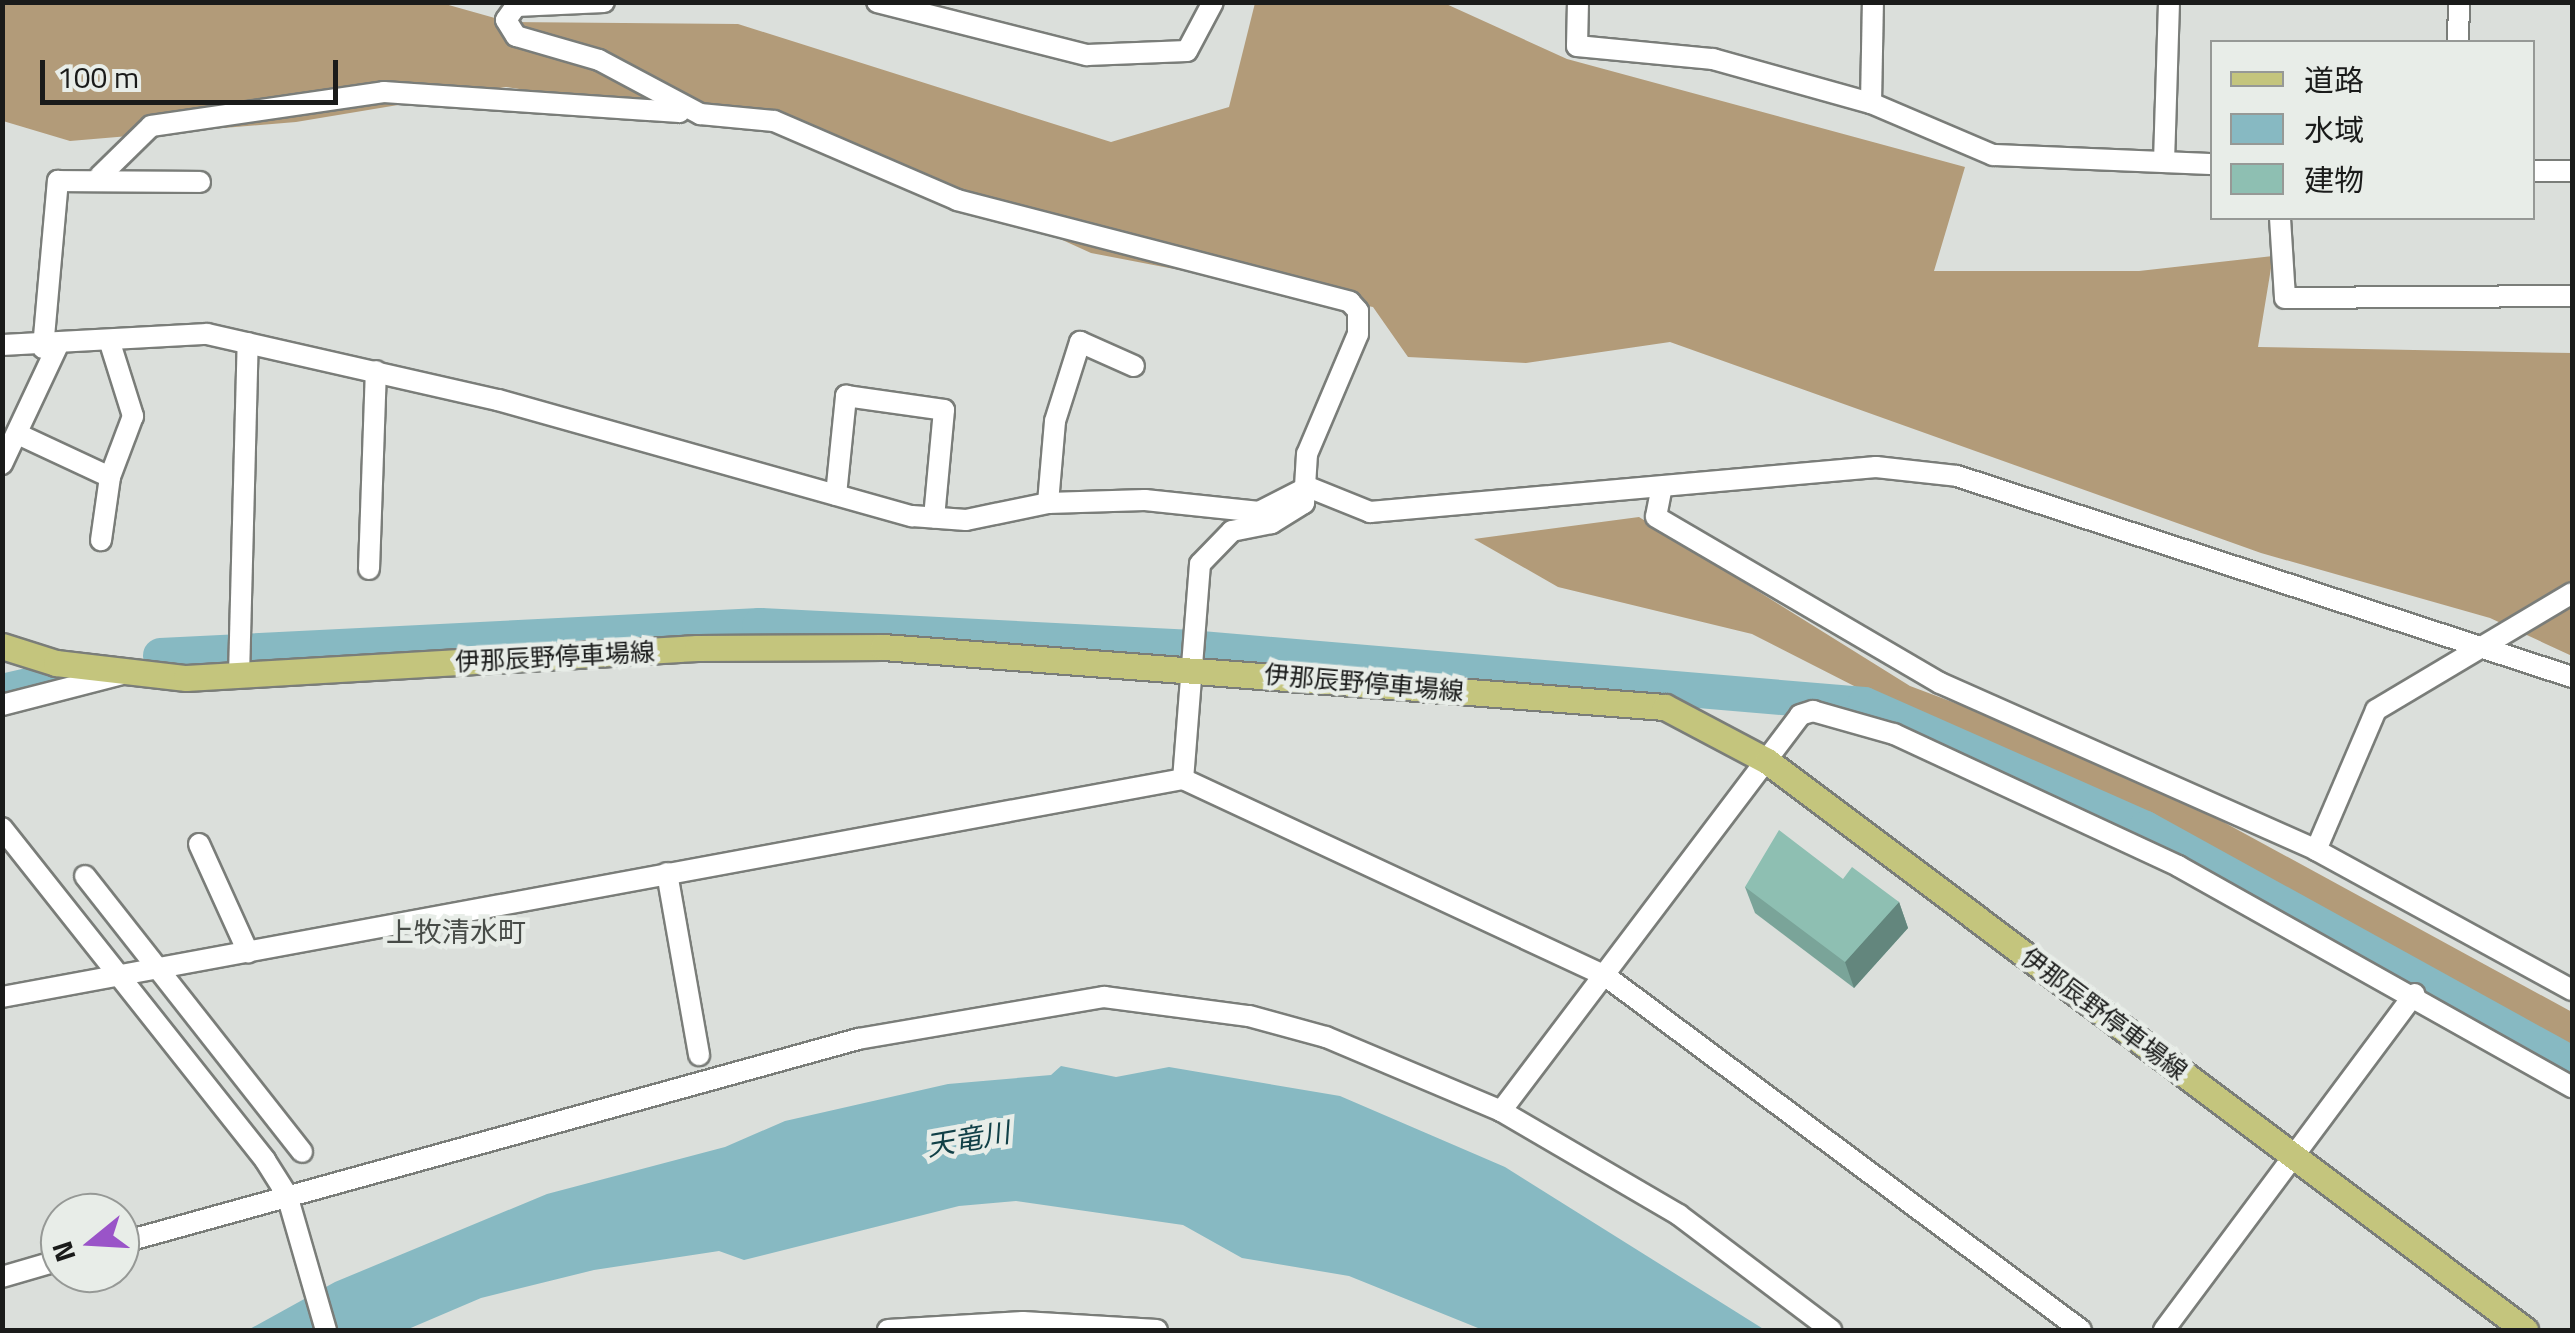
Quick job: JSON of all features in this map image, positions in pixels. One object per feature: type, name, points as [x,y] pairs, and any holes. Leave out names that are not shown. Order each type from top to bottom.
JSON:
[{"type":"main road","name":"伊那辰野停車場線","points":[[2,646],[122,674],[240,676],[803,646],[1192,669],[1665,707],[1767,761],[2525,1330]]},
{"type":"street","points":[[604,2],[516,6],[506,20],[516,36],[599,60],[700,114]]},
{"type":"street","points":[[877,2],[1087,55],[1187,52],[1212,2]]},
{"type":"street","points":[[1578,2],[1577,46],[1714,59],[1871,102],[1993,155],[2210,164]]},
{"type":"street","points":[[1871,102],[1873,2]]},
{"type":"street","points":[[2164,162],[2169,2]]},
{"type":"street","points":[[2458,40],[2459,2]]},
{"type":"street","points":[[100,176],[151,126],[384,92],[774,121],[957,200],[1350,302],[1358,334],[1307,454],[1308,486],[1295,511],[1232,531],[1200,564],[1183,778]]},
{"type":"street","points":[[2535,171],[2572,172]]},
{"type":"street","points":[[2,464],[22,436],[50,348],[58,181],[100,176],[200,182]]},
{"type":"street","points":[[2280,220],[2285,298],[2572,296]]},
{"type":"street","points":[[2,345],[50,348],[207,334],[376,371],[934,518],[1048,503],[1146,500],[1258,512],[1308,486]]},
{"type":"street","points":[[1048,503],[1054,421],[1080,342],[1134,366]]},
{"type":"street","points":[[240,676],[248,343]]},
{"type":"street","points":[[101,540],[110,477],[134,416],[110,344]]},
{"type":"street","points":[[370,569],[376,371]]},
{"type":"street","points":[[836,494],[846,396],[944,410],[934,518]]},
{"type":"street","points":[[22,436],[110,477]]},
{"type":"street","points":[[1308,486],[1370,512],[1661,491],[1876,468],[1956,476],[2120,536],[2489,644],[2572,677]]},
{"type":"street","points":[[1661,491],[1656,517],[1940,682],[2316,850],[2572,990]]},
{"type":"street","points":[[2316,850],[2376,710],[2572,593]]},
{"type":"street","points":[[2,705],[122,674]]},
{"type":"street","points":[[1501,1111],[1607,977],[1800,715],[1843,714],[2178,866],[2414,994],[2572,1087]]},
{"type":"street","points":[[2,997],[1183,778],[1607,977],[2081,1330]]},
{"type":"street","points":[[2,828],[119,975],[289,1202],[326,1330]]},
{"type":"street","points":[[199,844],[248,952]]},
{"type":"street","points":[[667,872],[699,1056]]},
{"type":"street","points":[[86,876],[302,1152]]},
{"type":"street","points":[[2164,1330],[2414,994]]},
{"type":"street","points":[[140,1238],[289,1202],[858,1039],[1104,998],[1233,1013],[1326,1037],[1501,1111],[1679,1215],[1831,1330]]},
{"type":"street","points":[[2,1277],[40,1266]]},
{"type":"street","points":[[888,1330],[1023,1322],[1157,1330]]},
{"type":"shaded area","points":[[438,2],[509,22],[738,24],[1111,142],[1229,107],[1255,3],[1444,3],[1567,59],[1965,167],[1934,271],[2139,271],[2273,256],[2258,347],[2572,353],[2572,656],[2490,618],[2261,553],[1670,342],[1526,363],[1408,357],[1373,307],[1091,253],[839,139],[506,87],[296,122],[70,141],[3,121],[2,3]]},
{"type":"shaded area","points":[[1639,517],[1910,686],[2117,764],[2572,1012],[2572,1053],[2155,823],[1970,745],[1752,634],[1558,587],[1474,539]]},
{"type":"water","name":"天竜川","points":[[1061,1066],[1116,1077],[1169,1067],[1340,1096],[1505,1167],[1765,1330],[1483,1330],[1349,1276],[1242,1258],[1183,1225],[1016,1201],[959,1206],[744,1260],[719,1251],[594,1270],[481,1298],[406,1330],[248,1330],[335,1282],[547,1194],[725,1147],[785,1121],[948,1084],[1051,1075]]},
{"type":"building","points":[[1779,830],[1843,879],[1852,867],[1899,902],[1845,962],[1745,887]]},
{"type":"waterway","points":[[160,655],[759,625],[1187,647]]},
{"type":"waterway","points":[[1200,648],[1864,704],[2145,828],[2572,1064]]},
{"type":"waterway","points":[[2,691],[54,679]]},
{"type":"district","name":"上牧清水町","points":[[456,932]]}]
